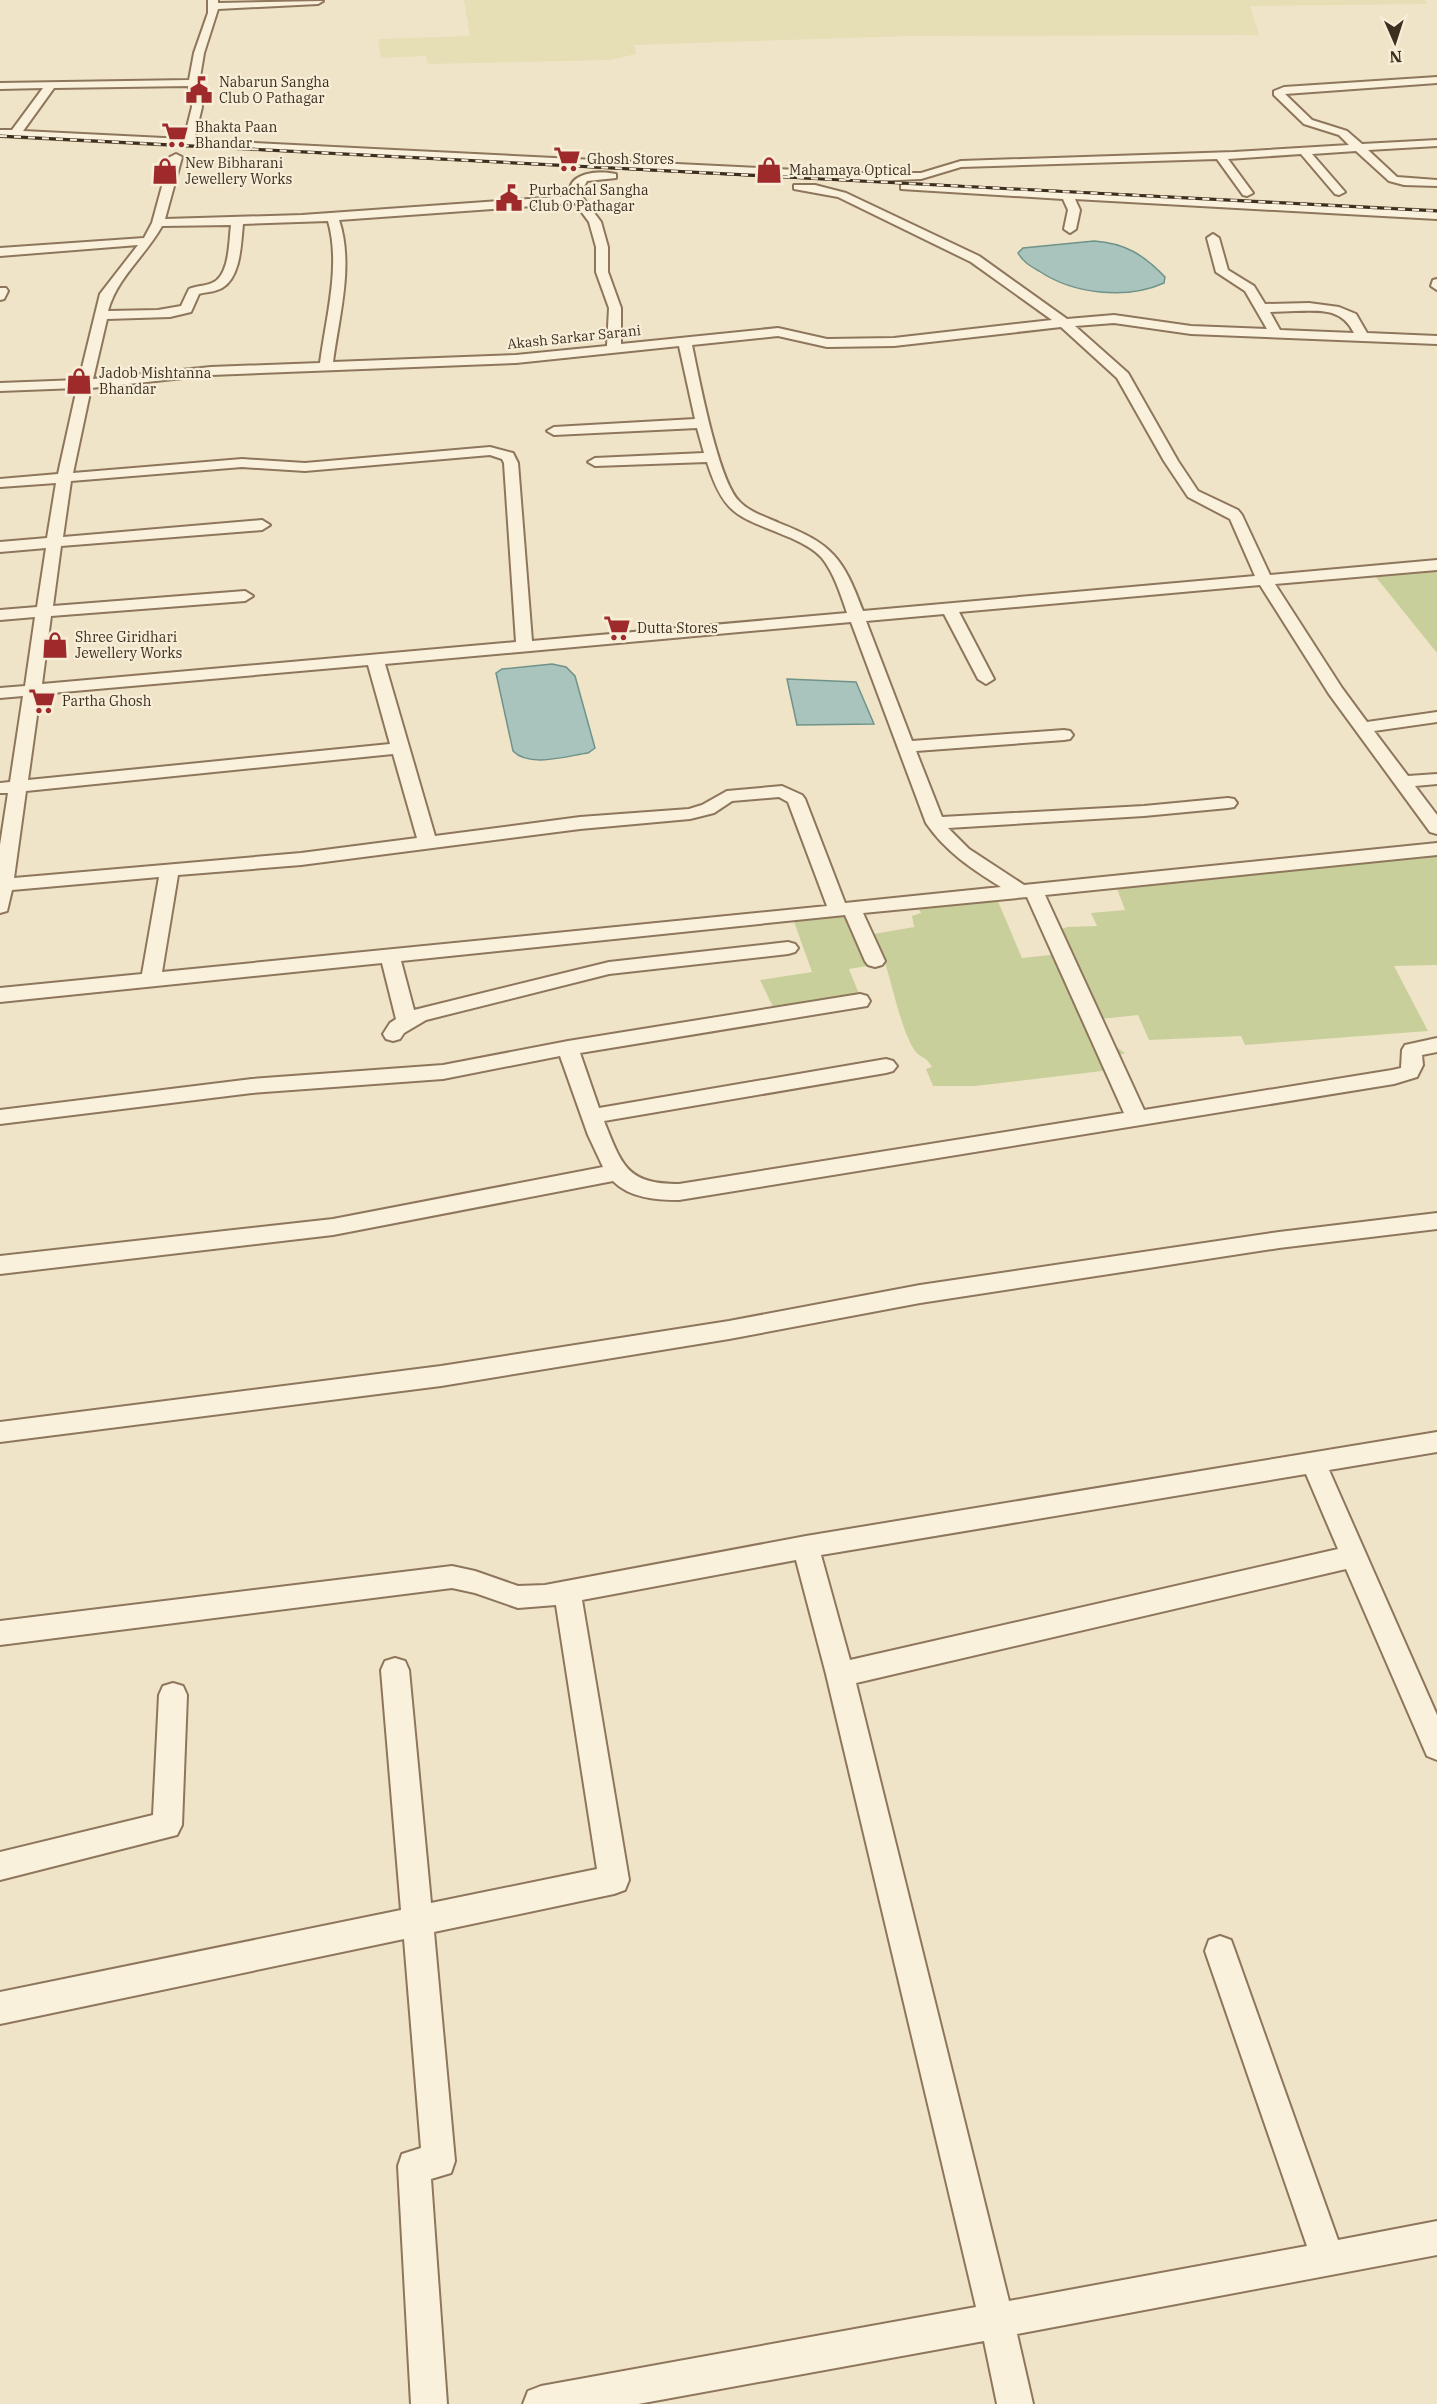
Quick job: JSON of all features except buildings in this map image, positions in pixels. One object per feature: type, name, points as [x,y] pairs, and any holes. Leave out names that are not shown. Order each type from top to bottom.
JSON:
[{"type":"street","points":[[188,143],[197,107],[194,83],[213,3],[318,1]]},
{"type":"street","points":[[1437,80],[1284,90],[1278,93],[1308,122],[1342,133],[1397,181],[1437,183]]},
{"type":"street","points":[[0,86],[194,83]]},
{"type":"street","points":[[15,134],[51,85]]},
{"type":"street","points":[[0,133],[808,181],[1437,214]]},
{"type":"street","points":[[784,186],[808,181],[914,176],[961,164],[1221,156],[1437,142]]},
{"type":"street","points":[[1303,150],[1339,192]]},
{"type":"street","points":[[1221,156],[1247,193]]},
{"type":"street","points":[[0,907],[20,787],[64,478],[100,315],[109,289],[148,241],[158,223],[176,157]]},
{"type":"street","points":[[614,349],[615,308],[602,272],[602,247],[595,222],[588,210],[577,200],[574,191],[579,181],[592,176],[760,184]]},
{"type":"street","points":[[808,181],[843,195],[975,259],[1064,323],[1124,376],[1171,461],[1193,494],[1233,513],[1266,581],[1335,690],[1434,821]]},
{"type":"street","points":[[1068,195],[1074,210],[1070,229]]},
{"type":"street","points":[[158,223],[332,216],[577,200]]},
{"type":"street","points":[[326,366],[339,269],[339,238],[332,216]]},
{"type":"street","points":[[100,315],[163,313],[185,309],[189,306],[193,292],[216,286],[224,280],[231,262],[237,221]]},
{"type":"street","points":[[1213,238],[1222,272],[1250,289],[1277,335]]},
{"type":"street","points":[[0,252],[148,241]]},
{"type":"street","points":[[1261,308],[1342,312],[1352,317],[1363,338]]},
{"type":"street","name":"Akash Sarkar Sarani","points":[[0,387],[85,384],[211,371],[516,359],[778,332],[797,334],[827,343],[874,343],[1114,320],[1175,328],[1277,335],[1437,340]]},
{"type":"street","points":[[684,340],[721,484],[735,506],[827,553],[856,616],[935,822],[943,836],[957,849],[1027,891],[1137,1118]]},
{"type":"street","points":[[554,430],[704,423]]},
{"type":"street","points":[[0,483],[242,463],[305,467],[499,452],[508,456],[511,463],[524,645]]},
{"type":"street","points":[[595,462],[713,457]]},
{"type":"street","points":[[0,547],[262,525]]},
{"type":"street","points":[[0,693],[1437,565]]},
{"type":"street","points":[[0,615],[245,596]]},
{"type":"street","points":[[949,608],[986,679]]},
{"type":"street","points":[[375,659],[428,842]]},
{"type":"street","points":[[1362,728],[1437,717]]},
{"type":"street","points":[[906,747],[1064,735]]},
{"type":"street","points":[[0,789],[402,748]]},
{"type":"street","points":[[1403,782],[1437,779]]},
{"type":"street","points":[[2,885],[301,859],[580,823],[690,814],[708,809],[727,796],[782,791],[790,793],[796,799],[845,909],[875,961]]},
{"type":"street","points":[[935,822],[1144,811],[1228,803]]},
{"type":"street","points":[[0,995],[1437,849]]},
{"type":"street","points":[[151,981],[170,871]]},
{"type":"street","points":[[390,957],[400,1028],[452,1006],[592,971],[641,963],[788,948]]},
{"type":"street","points":[[0,1117],[252,1086],[443,1072],[568,1048],[860,1001]]},
{"type":"street","points":[[568,1048],[610,1162],[623,1178],[653,1192],[678,1192],[1394,1077],[1410,1072],[1413,1065],[1410,1057],[1412,1050],[1437,1045]]},
{"type":"street","points":[[593,1116],[886,1066]]},
{"type":"street","points":[[0,1265],[333,1227],[618,1172]]},
{"type":"street","points":[[0,1432],[441,1376],[729,1330],[954,1289],[1279,1240],[1437,1221]]},
{"type":"street","points":[[0,1633],[452,1577],[475,1582],[518,1597],[545,1596],[806,1547],[1437,1442]]},
{"type":"street","points":[[1313,1462],[1437,1747]]},
{"type":"street","points":[[806,1547],[840,1674],[997,2321],[1015,2404]]},
{"type":"street","points":[[840,1674],[1354,1556]]},
{"type":"street","points":[[0,2008],[614,1880],[567,1592]]},
{"type":"street","points":[[395,1670],[439,2161],[414,2166],[429,2404]]},
{"type":"street","points":[[0,1866],[167,1825],[173,1695]]},
{"type":"street","points":[[1220,1951],[1328,2258]]},
{"type":"street","points":[[541,2404],[625,2396],[997,2321],[1437,2238]]},
{"type":"shaded area","points":[[464,0],[1425,0],[1427,4],[1250,6],[1259,35],[911,36],[634,45],[636,54],[609,60],[428,64],[426,56],[381,58],[378,39],[470,36]]},
{"type":"green space","points":[[1437,570],[1437,653],[1375,576]]},
{"type":"green space","points":[[1437,853],[1437,965],[1394,966],[1428,1031],[1245,1045],[1241,1036],[1149,1040],[1138,1015],[1101,1019],[1110,1043],[1125,1053],[1117,1056],[1125,1065],[1119,1069],[975,1086],[933,1086],[926,1069],[932,1067],[911,1045],[898,1010],[885,963],[849,969],[860,996],[774,1009],[760,980],[812,972],[793,919],[863,911],[874,934],[914,927],[912,916],[921,913],[916,904],[997,899],[1022,958],[1060,954],[1049,934],[1067,927],[1097,926],[1091,913],[1125,910],[1116,886]]},
{"type":"water","points":[[1094,241],[1125,247],[1141,256],[1165,277],[1164,283],[1133,292],[1100,292],[1083,289],[1053,279],[1027,264],[1018,253],[1023,248]]},
{"type":"water","points":[[552,664],[566,667],[575,676],[595,748],[588,753],[549,760],[529,759],[513,751],[496,673],[502,669]]},
{"type":"water","points":[[787,679],[856,682],[874,724],[797,725]]},
{"type":"railway","points":[[0,136],[1437,211]]},
{"type":"place","name":"Nabarun Sangha Club O Pathagar","points":[[199,90]]},
{"type":"place","name":"Bhakta Paan Bhandar","points":[[175,135]]},
{"type":"place","name":"Ghosh Stores","points":[[567,159]]},
{"type":"place","name":"Mahamaya Optical","points":[[769,170]]},
{"type":"place","name":"New Bibharani Jewellery Works","points":[[165,171]]},
{"type":"place","name":"Purbachal Sangha Club O Pathagar","points":[[509,198]]},
{"type":"place","name":"Jadob Mishtanna Bhandar","points":[[79,381]]},
{"type":"place","name":"Dutta Stores","points":[[617,628]]},
{"type":"place","name":"Shree Giridhari Jewellery Works","points":[[55,645]]},
{"type":"place","name":"Partha Ghosh","points":[[42,701]]}]
